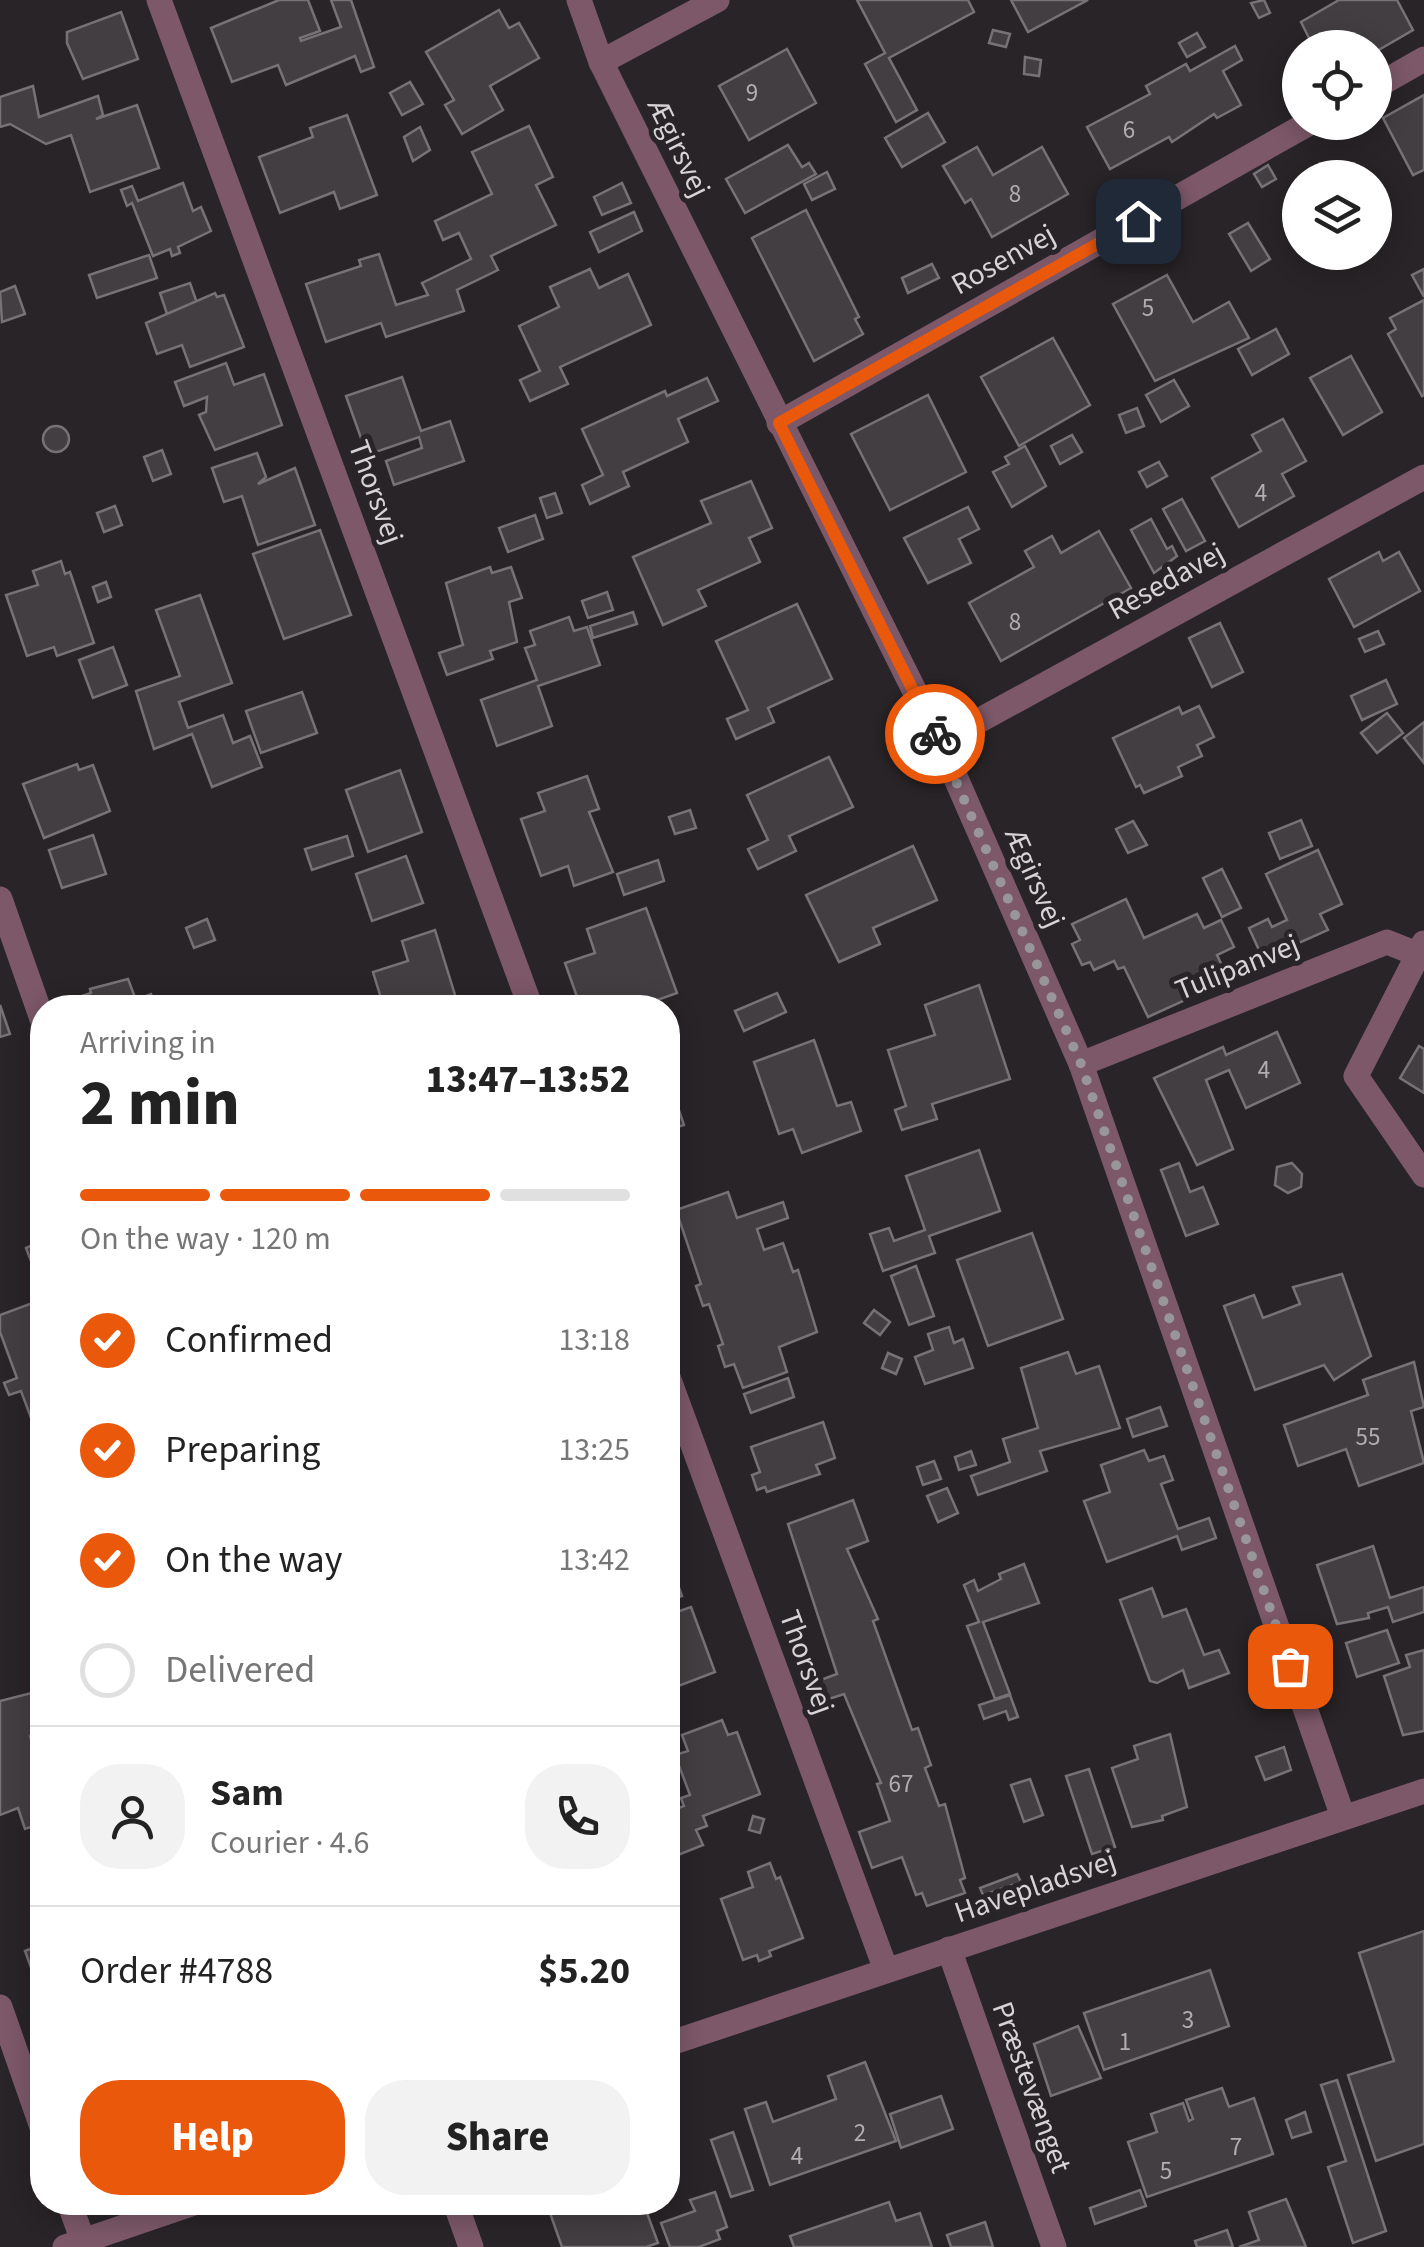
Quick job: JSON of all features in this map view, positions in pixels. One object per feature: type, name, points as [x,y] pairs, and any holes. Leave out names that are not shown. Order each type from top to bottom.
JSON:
[{"type":"street","name":"Thorsvej","points":[[159,0],[526,995]]},
{"type":"street","name":"Ægirsvej","points":[[578,0],[601,62],[940,742],[1081,1064],[1342,1816]]},
{"type":"street","points":[[601,62],[717,0]]},
{"type":"street","points":[[1392,77],[1424,59]]},
{"type":"street","name":"Rosenvej","points":[[779,423],[1282,139]]},
{"type":"street","name":"Resedavej","points":[[940,742],[1424,477]]},
{"type":"street","points":[[0,899],[34,995]]},
{"type":"street","name":"Tulipanvej","points":[[1081,1064],[1387,942],[1421,948]]},
{"type":"street","points":[[1421,948],[1356,1076],[1424,1175]]},
{"type":"street","name":"Thorsvej","points":[[680,1410],[886,1970]]},
{"type":"street","name":"Havepladsvej","points":[[680,2040],[1424,1791]]},
{"type":"street","name":"Præstevænget","points":[[949,1949],[1054,2247]]},
{"type":"street","points":[[0,2007],[30,2092]]},
{"type":"street","points":[[71,2215],[74,2244],[159,2215]]},
{"type":"street","points":[[460,2215],[471,2247]]},
{"type":"building","points":[[279,0],[308,0],[320,31],[300,38],[301,41],[341,27],[331,0],[351,0],[374,67],[361,72],[355,56],[286,85],[278,65],[232,82],[211,28]]},
{"type":"building","points":[[857,0],[968,0],[974,12],[889,58],[917,110],[896,122],[865,64],[885,53]]},
{"type":"building","points":[[1011,0],[1088,0],[1028,32]]},
{"type":"building","points":[[1264,0],[1270,13],[1259,18],[1251,3]]},
{"type":"building","points":[[1339,0],[1397,0],[1413,30],[1392,42],[1392,30],[1305,30],[1301,22]]},
{"type":"building","points":[[499,10],[509,28],[519,23],[539,58],[490,86],[503,110],[462,134],[445,105],[454,100],[426,52]]},
{"type":"building","points":[[121,12],[138,59],[83,79],[67,43],[67,32]]},
{"type":"building","points":[[993,30],[1010,34],[1006,47],[989,43]]},
{"type":"building","points":[[1197,33],[1205,47],[1187,57],[1179,43]]},
{"type":"building","points":[[1235,46],[1242,60],[1223,71],[1241,105],[1217,118],[1214,114],[1172,142],[1169,137],[1110,169],[1087,127],[1150,94],[1146,86],[1186,64],[1190,71]]},
{"type":"building","points":[[787,49],[816,103],[749,140],[719,86]]},
{"type":"building","points":[[1025,57],[1041,60],[1039,76],[1024,74]]},
{"type":"building","points":[[410,82],[423,104],[402,115],[390,93]]},
{"type":"building","points":[[33,86],[39,117],[98,96],[103,115],[96,119],[137,105],[159,168],[90,192],[71,135],[46,144],[10,124],[0,127],[0,97]]},
{"type":"building","points":[[1424,95],[1424,170],[1413,175],[1392,135],[1392,113]]},
{"type":"building","points":[[928,113],[945,142],[902,167],[885,138]]},
{"type":"building","points":[[347,115],[377,195],[340,209],[334,192],[280,213],[259,157],[313,137],[310,128]]},
{"type":"building","points":[[529,126],[553,177],[536,185],[556,225],[491,256],[498,270],[457,290],[464,311],[386,337],[381,323],[326,342],[306,284],[361,266],[359,260],[379,254],[396,305],[428,295],[422,283],[471,259],[459,233],[443,240],[435,221],[492,194],[472,152]]},
{"type":"building","points":[[420,127],[430,150],[413,161],[404,137]]},
{"type":"building","points":[[788,145],[802,167],[809,163],[816,174],[745,213],[726,179]]},
{"type":"building","points":[[977,147],[993,175],[1042,147],[1068,194],[992,237],[971,199],[965,203],[943,166]]},
{"type":"building","points":[[1268,165],[1276,179],[1262,187],[1254,174]]},
{"type":"building","points":[[827,172],[835,189],[812,200],[804,184]]},
{"type":"building","points":[[183,183],[193,211],[201,207],[211,231],[178,247],[180,253],[172,256],[170,249],[153,256],[132,203],[127,206],[121,190],[132,186],[138,201]]},
{"type":"building","points":[[622,183],[631,203],[602,215],[594,197]]},
{"type":"building","points":[[806,210],[859,317],[855,319],[863,334],[814,361],[752,238]]},
{"type":"building","points":[[634,212],[642,231],[599,252],[590,232]]},
{"type":"building","points":[[1248,223],[1270,259],[1251,271],[1229,234]]},
{"type":"building","points":[[149,255],[157,278],[97,298],[89,275]]},
{"type":"building","points":[[932,264],[939,278],[908,293],[902,278]]},
{"type":"building","points":[[590,269],[599,288],[628,274],[651,325],[560,367],[568,384],[530,401],[520,380],[540,371],[519,326],[559,307],[550,287]]},
{"type":"building","points":[[1424,269],[1424,297],[1412,275]]},
{"type":"building","points":[[1167,275],[1193,322],[1229,302],[1249,338],[1155,381],[1113,304]]},
{"type":"building","points":[[190,283],[197,303],[167,314],[160,293]]},
{"type":"building","points":[[15,286],[25,314],[2,322],[0,292]]},
{"type":"building","points":[[215,293],[217,297],[224,295],[244,347],[190,367],[182,345],[157,354],[146,323]]},
{"type":"building","points":[[1424,300],[1422,396],[1388,334],[1396,329],[1390,318]]},
{"type":"building","points":[[1276,329],[1289,354],[1252,375],[1238,349]]},
{"type":"building","points":[[1053,338],[1090,405],[1019,446],[981,377]]},
{"type":"building","points":[[1351,356],[1382,412],[1343,435],[1310,378]]},
{"type":"building","points":[[226,363],[234,385],[264,374],[282,425],[215,450],[199,415],[206,412],[207,397],[184,406],[175,382]]},
{"type":"building","points":[[402,377],[421,431],[450,421],[464,461],[394,485],[386,461],[422,448],[419,437],[367,455],[346,396]]},
{"type":"building","points":[[707,378],[718,401],[678,419],[688,442],[623,472],[629,486],[590,504],[582,485],[603,475],[582,429],[665,391],[667,396]]},
{"type":"building","points":[[1174,380],[1189,406],[1161,422],[1146,395]]},
{"type":"building","points":[[928,395],[966,472],[890,510],[851,434]]},
{"type":"building","points":[[1137,408],[1144,426],[1126,433],[1119,415]]},
{"type":"building","points":[[1283,419],[1306,461],[1282,474],[1294,496],[1239,527],[1212,478],[1261,451],[1252,435]]},
{"type":"building","points":[[56,426],[65,430],[69,439],[65,448],[56,452],[47,448],[43,439],[47,430]]},
{"type":"building","points":[[1072,435],[1082,452],[1060,464],[1051,446]]},
{"type":"building","points":[[1025,446],[1046,486],[1012,507],[993,472],[1009,464],[1005,457]]},
{"type":"building","points":[[162,450],[171,474],[153,481],[144,457]]},
{"type":"building","points":[[257,453],[266,477],[258,484],[295,468],[315,525],[258,545],[242,496],[224,502],[212,468]]},
{"type":"building","points":[[1159,462],[1167,476],[1147,487],[1139,472]]},
{"type":"building","points":[[751,481],[772,528],[749,538],[760,562],[698,590],[706,606],[663,625],[633,557],[711,523],[701,501]]},
{"type":"building","points":[[555,493],[562,513],[547,518],[540,498]]},
{"type":"building","points":[[1182,499],[1205,541],[1186,551],[1163,509]]},
{"type":"building","points":[[115,506],[122,525],[104,532],[97,513]]},
{"type":"building","points":[[968,507],[979,529],[959,539],[971,563],[928,583],[904,538]]},
{"type":"building","points":[[535,515],[543,539],[508,552],[499,528]]},
{"type":"building","points":[[1151,519],[1167,549],[1172,546],[1177,556],[1154,573],[1131,530]]},
{"type":"building","points":[[320,530],[351,615],[284,639],[253,554]]},
{"type":"building","points":[[1099,531],[1131,588],[1001,661],[969,603],[1034,567],[1025,551],[1052,536],[1061,553]]},
{"type":"building","points":[[1379,552],[1383,561],[1399,552],[1420,591],[1354,627],[1329,579]]},
{"type":"building","points":[[61,561],[65,574],[70,572],[94,643],[57,656],[54,647],[27,656],[6,595],[38,585],[33,571]]},
{"type":"building","points":[[490,567],[492,573],[511,567],[522,598],[509,602],[517,642],[490,651],[493,659],[447,675],[439,653],[463,645],[446,583]]},
{"type":"building","points":[[106,582],[111,597],[98,602],[93,587]]},
{"type":"building","points":[[607,592],[613,610],[588,618],[582,601]]},
{"type":"building","points":[[200,595],[232,683],[179,702],[188,728],[223,715],[233,743],[250,736],[262,767],[212,787],[192,734],[154,749],[136,691],[180,676],[156,610]]},
{"type":"building","points":[[797,604],[832,679],[768,708],[774,722],[736,739],[727,719],[748,710],[716,641]]},
{"type":"building","points":[[633,612],[637,624],[593,638],[590,626]]},
{"type":"building","points":[[569,617],[574,631],[587,627],[600,665],[538,686],[552,726],[497,746],[481,700],[537,680],[525,648],[535,645],[530,631]]},
{"type":"building","points":[[1220,623],[1243,672],[1212,687],[1189,638]]},
{"type":"building","points":[[1378,631],[1384,644],[1365,652],[1359,639]]},
{"type":"building","points":[[113,647],[127,685],[93,698],[79,660]]},
{"type":"building","points":[[1386,680],[1397,704],[1362,720],[1351,696]]},
{"type":"building","points":[[302,692],[317,733],[261,753],[246,711]]},
{"type":"building","points":[[1199,706],[1214,737],[1197,745],[1202,756],[1178,767],[1182,776],[1144,793],[1140,785],[1136,787],[1113,738],[1179,707],[1182,714]]},
{"type":"building","points":[[1387,713],[1403,733],[1377,753],[1361,733]]},
{"type":"building","points":[[1424,722],[1424,763],[1404,738]]},
{"type":"building","points":[[829,757],[853,807],[789,836],[796,851],[758,869],[748,849],[768,840],[747,795]]},
{"type":"building","points":[[77,764],[79,770],[93,765],[110,811],[44,838],[23,784]]},
{"type":"building","points":[[400,770],[422,832],[368,852],[346,790]]},
{"type":"building","points":[[587,776],[599,809],[589,812],[613,872],[574,886],[568,866],[541,876],[521,819],[545,811],[538,793]]},
{"type":"building","points":[[690,810],[696,828],[675,834],[669,817]]},
{"type":"building","points":[[1301,820],[1312,846],[1280,859],[1269,833]]},
{"type":"building","points":[[1133,821],[1147,845],[1128,853],[1116,829]]},
{"type":"building","points":[[93,835],[106,874],[62,888],[49,850]]},
{"type":"building","points":[[347,836],[353,856],[312,870],[305,849]]},
{"type":"building","points":[[913,846],[937,900],[873,928],[880,944],[839,962],[806,895]]},
{"type":"building","points":[[1318,850],[1342,904],[1320,914],[1328,930],[1263,959],[1249,928],[1268,919],[1272,927],[1287,920],[1266,874]]},
{"type":"building","points":[[406,856],[423,903],[372,921],[356,874]]},
{"type":"building","points":[[658,860],[664,881],[624,895],[617,874]]},
{"type":"building","points":[[1222,869],[1241,908],[1222,917],[1203,878]]},
{"type":"building","points":[[1126,899],[1144,938],[1197,914],[1204,928],[1221,920],[1234,947],[1217,955],[1229,980],[1148,1017],[1124,967],[1118,969],[1114,961],[1094,970],[1090,962],[1082,965],[1072,944],[1080,940],[1072,924]]},
{"type":"building","points":[[646,908],[677,993],[576,995],[565,963],[595,953],[587,929]]},
{"type":"building","points":[[207,919],[215,940],[194,948],[186,928]]},
{"type":"building","points":[[435,930],[455,995],[380,995],[373,972],[408,961],[402,941]]},
{"type":"building","points":[[128,979],[134,995],[85,995],[91,993],[90,989]]},
{"type":"building","points":[[979,985],[1010,1079],[932,1104],[937,1119],[902,1130],[895,1110],[906,1106],[888,1050],[935,1035],[925,1005]]},
{"type":"building","points":[[777,993],[786,1012],[744,1031],[735,1011]]},
{"type":"building","points":[[0,1005],[10,1034],[0,1037]]},
{"type":"building","points":[[1277,1032],[1300,1083],[1246,1108],[1229,1070],[1206,1080],[1233,1149],[1197,1165],[1154,1078],[1223,1047],[1226,1055]]},
{"type":"building","points":[[814,1040],[837,1106],[851,1102],[861,1131],[802,1153],[793,1129],[779,1134],[754,1062]]},
{"type":"building","points":[[1419,1046],[1424,1049],[1424,1093],[1400,1078]]},
{"type":"building","points":[[979,1150],[1000,1211],[929,1236],[935,1253],[883,1271],[870,1234],[889,1228],[894,1241],[925,1230],[906,1176]]},
{"type":"building","points":[[1179,1163],[1190,1192],[1203,1187],[1218,1224],[1186,1236],[1161,1170]]},
{"type":"building","points":[[1292,1163],[1302,1174],[1301,1187],[1288,1193],[1275,1185],[1277,1167]]},
{"type":"building","points":[[728,1192],[737,1218],[783,1202],[788,1218],[757,1229],[764,1250],[783,1243],[793,1272],[798,1270],[817,1332],[779,1347],[787,1372],[743,1388],[734,1364],[725,1367],[718,1346],[723,1344],[709,1304],[703,1306],[696,1286],[701,1284],[680,1222],[680,1209]]},
{"type":"building","points":[[1032,1233],[1063,1319],[988,1346],[957,1260]]},
{"type":"building","points":[[916,1266],[934,1316],[909,1325],[891,1276]]},
{"type":"building","points":[[1342,1274],[1371,1356],[1334,1380],[1324,1365],[1255,1390],[1224,1306],[1254,1295],[1263,1318],[1300,1304],[1293,1287]]},
{"type":"building","points":[[30,1304],[30,1415],[21,1391],[9,1395],[4,1383],[17,1378],[0,1332],[0,1315]]},
{"type":"building","points":[[874,1310],[890,1322],[880,1335],[864,1323]]},
{"type":"building","points":[[949,1327],[954,1343],[963,1339],[973,1368],[925,1384],[915,1357],[933,1350],[928,1334]]},
{"type":"building","points":[[1068,1352],[1076,1374],[1099,1366],[1120,1428],[1040,1451],[1047,1471],[978,1495],[971,1476],[1010,1462],[1003,1439],[1038,1428],[1021,1368]]},
{"type":"building","points":[[888,1353],[902,1359],[896,1374],[882,1368]]},
{"type":"building","points":[[1414,1362],[1424,1407],[1411,1411],[1424,1463],[1359,1486],[1346,1449],[1298,1466],[1284,1425],[1368,1395],[1363,1380]]},
{"type":"building","points":[[788,1378],[794,1397],[751,1413],[744,1394]]},
{"type":"building","points":[[1160,1407],[1167,1426],[1133,1437],[1127,1419]]},
{"type":"building","points":[[823,1422],[835,1458],[816,1465],[820,1474],[767,1492],[765,1487],[757,1490],[752,1475],[760,1472],[751,1447]]},
{"type":"building","points":[[1144,1450],[1149,1461],[1164,1456],[1173,1480],[1161,1484],[1178,1529],[1209,1518],[1216,1538],[1182,1550],[1177,1536],[1107,1562],[1084,1501],[1110,1492],[1101,1465]]},
{"type":"building","points":[[971,1451],[976,1465],[959,1470],[955,1457]]},
{"type":"building","points":[[934,1461],[941,1479],[923,1485],[917,1467]]},
{"type":"building","points":[[947,1488],[958,1513],[938,1522],[927,1496]]},
{"type":"building","points":[[853,1500],[868,1541],[847,1549],[878,1619],[873,1621],[912,1730],[918,1728],[931,1765],[925,1768],[939,1806],[945,1804],[965,1878],[960,1880],[965,1893],[927,1906],[922,1893],[916,1895],[902,1857],[872,1868],[859,1832],[890,1821],[877,1784],[881,1783],[844,1694],[814,1704],[807,1685],[837,1674],[788,1524]]},
{"type":"building","points":[[1373,1546],[1390,1598],[1424,1587],[1424,1612],[1393,1622],[1388,1607],[1368,1613],[1369,1618],[1337,1624],[1317,1565]]},
{"type":"building","points":[[1024,1564],[1039,1603],[983,1622],[1010,1694],[995,1699],[967,1626],[979,1622],[964,1585],[974,1580],[978,1591],[1001,1579],[999,1574]]},
{"type":"building","points":[[1152,1588],[1163,1617],[1186,1609],[1204,1655],[1219,1650],[1229,1673],[1189,1688],[1183,1670],[1157,1683],[1150,1681],[1120,1600]]},
{"type":"building","points":[[691,1607],[715,1672],[680,1685],[680,1611]]},
{"type":"building","points":[[1387,1630],[1399,1663],[1357,1677],[1346,1643]]},
{"type":"building","points":[[1424,1650],[1424,1731],[1403,1735],[1384,1676],[1410,1667],[1406,1655]]},
{"type":"building","points":[[30,1693],[30,1827],[25,1829],[18,1808],[0,1815],[0,1701]]},
{"type":"building","points":[[1010,1695],[1018,1717],[1009,1720],[1006,1711],[984,1719],[979,1705]]},
{"type":"building","points":[[722,1720],[728,1735],[737,1732],[760,1794],[703,1816],[707,1826],[696,1830],[703,1845],[680,1854],[680,1808],[684,1806],[681,1798],[690,1795],[680,1768],[680,1753],[688,1751],[682,1735]]},
{"type":"building","points":[[1170,1734],[1187,1807],[1162,1816],[1163,1820],[1132,1827],[1112,1768],[1138,1759],[1134,1746]]},
{"type":"building","points":[[1284,1747],[1291,1770],[1265,1780],[1256,1757]]},
{"type":"building","points":[[1089,1769],[1115,1847],[1092,1854],[1066,1776]]},
{"type":"building","points":[[1030,1779],[1043,1815],[1024,1822],[1011,1785]]},
{"type":"building","points":[[753,1816],[764,1819],[760,1833],[749,1830]]},
{"type":"building","points":[[770,1863],[776,1879],[780,1877],[803,1938],[769,1951],[771,1956],[759,1961],[757,1955],[743,1960],[721,1899],[753,1887],[748,1872]]},
{"type":"building","points":[[1017,1874],[1021,1882],[983,1895],[980,1888]]},
{"type":"building","points":[[1424,1931],[1424,2144],[1376,2161],[1348,2075],[1394,2061],[1359,1953]]},
{"type":"building","points":[[1210,1970],[1229,2026],[1104,2070],[1084,2013]]},
{"type":"building","points":[[1078,2026],[1101,2078],[1051,2096],[1034,2044]]},
{"type":"building","points":[[865,2062],[896,2141],[770,2185],[745,2109],[766,2102],[773,2122],[836,2099],[828,2076]]},
{"type":"building","points":[[1337,2080],[1386,2231],[1353,2243],[1328,2167],[1346,2161],[1321,2085]]},
{"type":"building","points":[[1222,2088],[1229,2107],[1254,2098],[1273,2154],[1147,2197],[1128,2142],[1157,2132],[1151,2114],[1183,2103],[1189,2121],[1193,2119],[1186,2100]]},
{"type":"building","points":[[941,2096],[953,2129],[901,2148],[890,2114]]},
{"type":"building","points":[[1305,2112],[1311,2132],[1292,2138],[1286,2120]]},
{"type":"building","points":[[733,2132],[753,2190],[731,2197],[711,2140]]},
{"type":"building","points":[[1140,2190],[1146,2206],[1095,2224],[1090,2208]]},
{"type":"building","points":[[715,2192],[727,2227],[717,2231],[720,2239],[699,2247],[670,2247],[661,2223],[695,2211],[690,2200]]},
{"type":"building","points":[[1286,2199],[1306,2247],[1239,2247],[1259,2240],[1249,2212]]},
{"type":"building","points":[[889,2202],[896,2221],[920,2213],[932,2247],[794,2247],[790,2236]]},
{"type":"building","points":[[551,2215],[648,2215],[658,2243],[646,2247],[562,2247]]},
{"type":"building","points":[[985,2222],[993,2247],[951,2247],[947,2235]]},
{"type":"building","points":[[1227,2230],[1233,2247],[1197,2247],[1195,2241]]},
{"type":"way so far","points":[[935,734],[1081,1064],[1290,1666]]},
{"type":"route","points":[[935,734],[779,423],[1138,221]]}]
